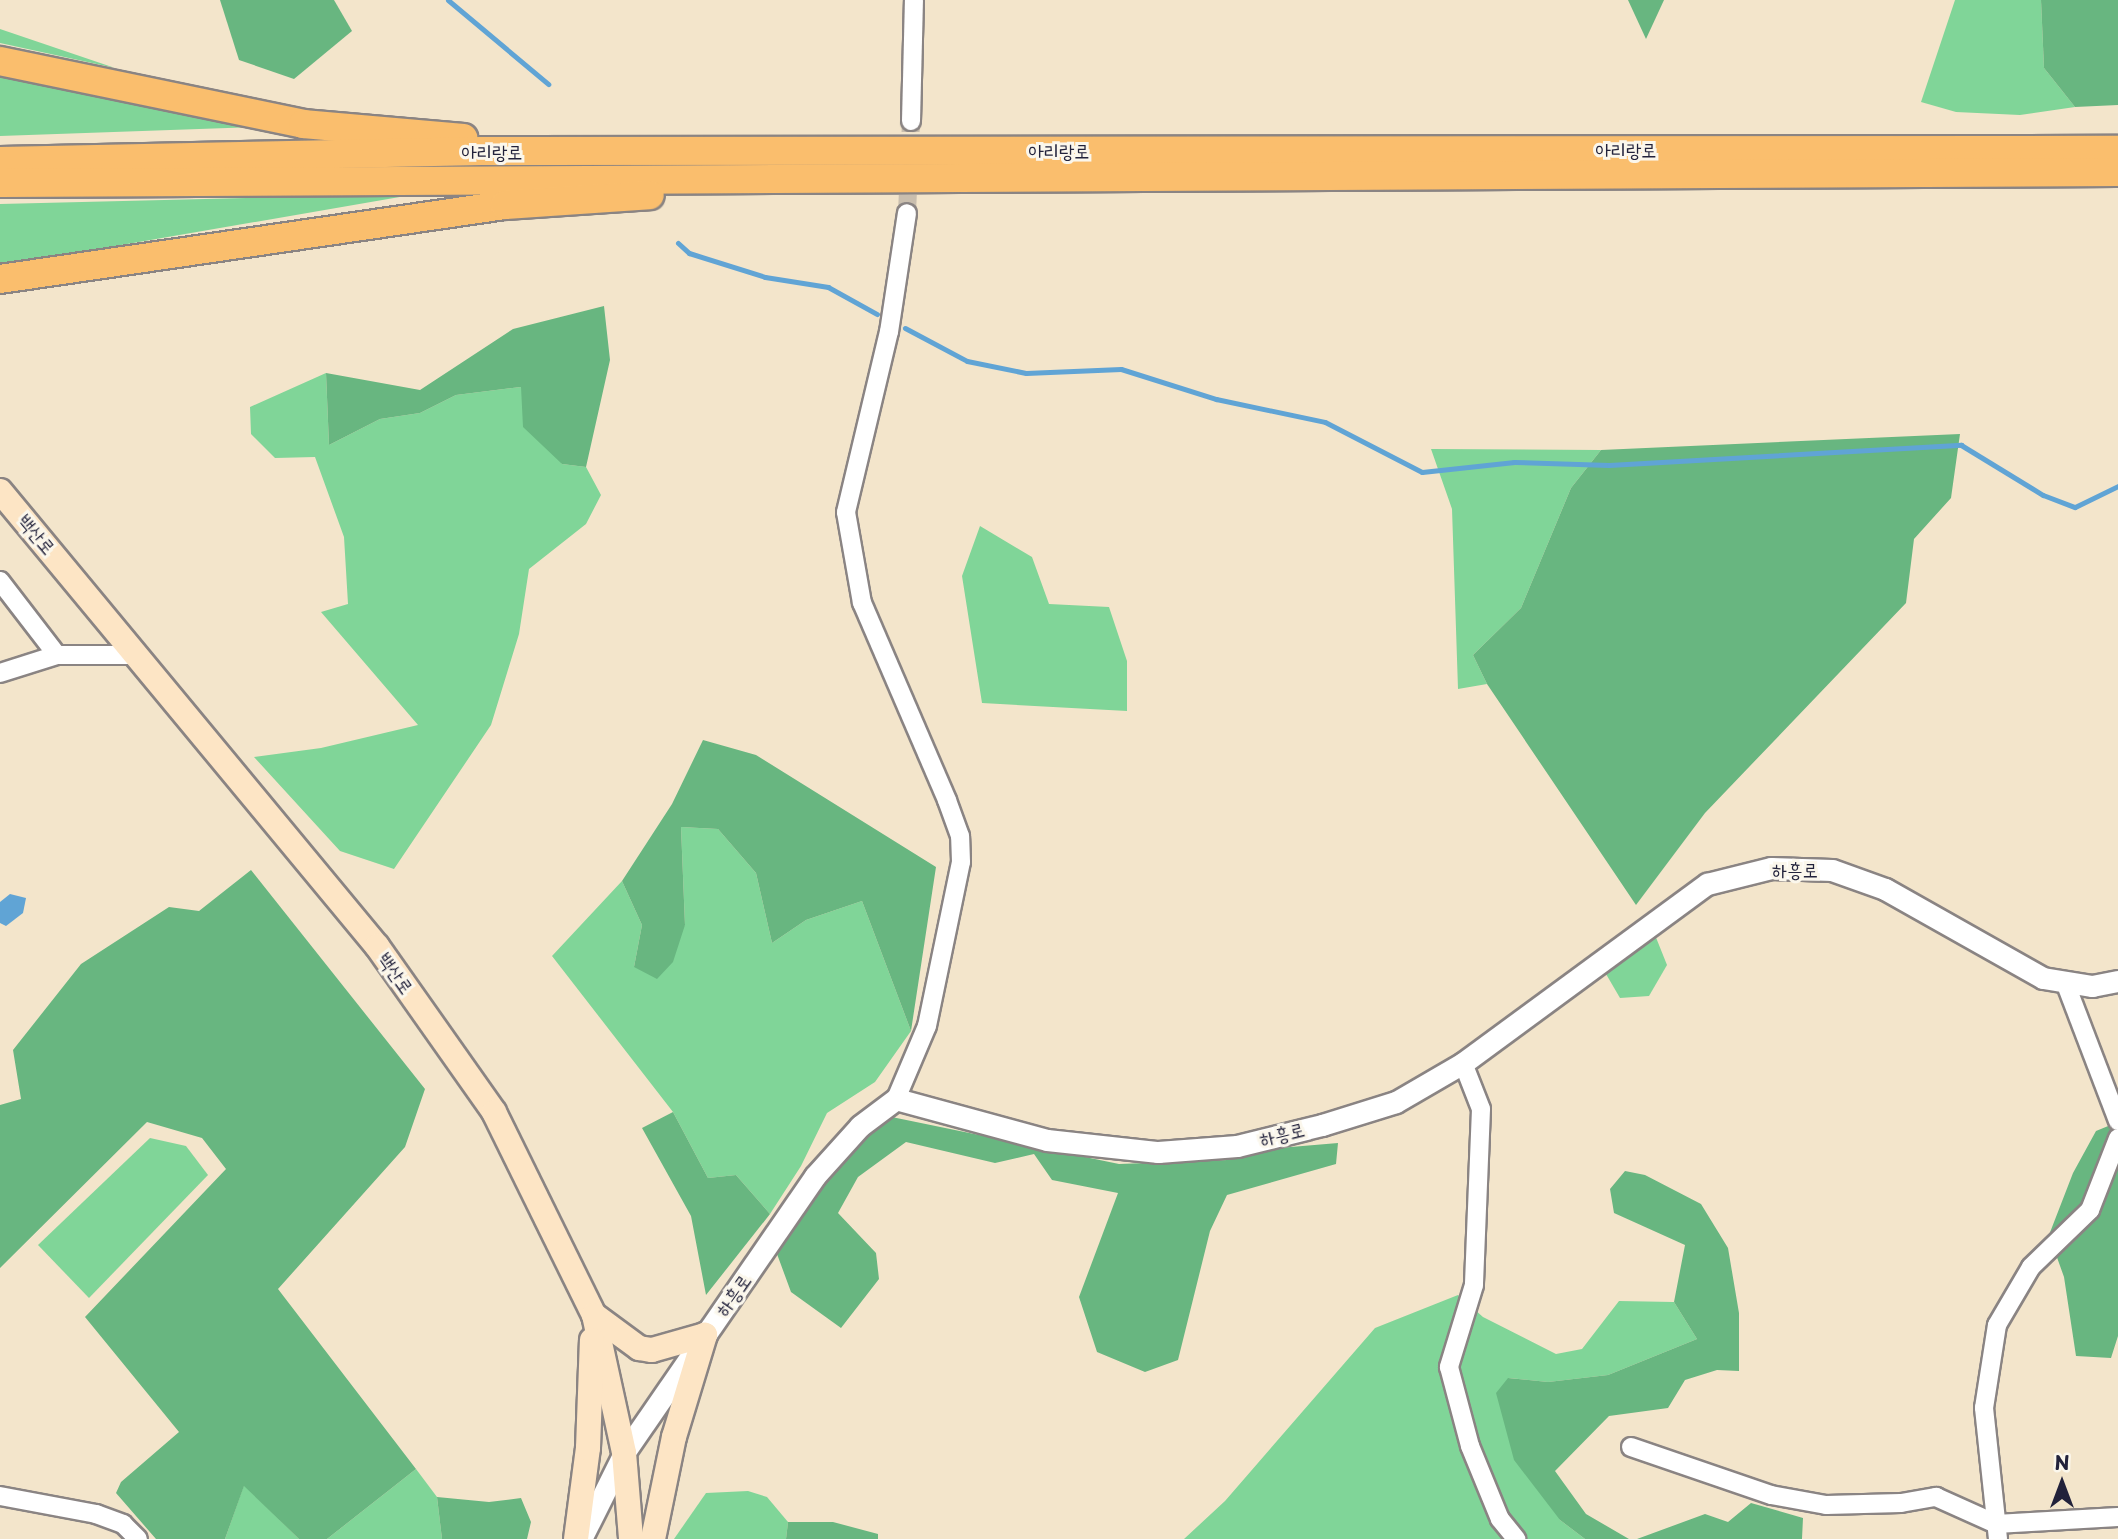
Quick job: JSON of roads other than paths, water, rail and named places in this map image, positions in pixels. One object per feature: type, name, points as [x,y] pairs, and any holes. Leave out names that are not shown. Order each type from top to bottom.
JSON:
[{"type":"highway","points":[[0,61],[303,124],[459,136],[482,152]]},
{"type":"highway","name":"아리랑로","points":[[0,161],[482,152],[2118,150]]},
{"type":"highway","name":"아리랑로","points":[[0,183],[2118,172]]},
{"type":"highway","points":[[0,279],[505,205],[688,193],[710,178]]},
{"type":"main road","name":"백산로","points":[[0,491],[377,946],[494,1112],[594,1315],[624,1453],[631,1539]]},
{"type":"main road","points":[[594,1315],[639,1348],[652,1350],[705,1335]]},
{"type":"main road","points":[[578,1539],[588,1448],[594,1315]]},
{"type":"main road","points":[[653,1539],[674,1437],[705,1335]]},
{"type":"street","points":[[911,121],[914,0]]},
{"type":"street","points":[[896,1099],[927,1026],[961,862],[960,836],[947,800],[862,603],[846,512],[889,332],[907,213]]},
{"type":"street","points":[[0,581],[57,655]]},
{"type":"street","points":[[0,673],[57,655],[135,655]]},
{"type":"street","name":"하흥로","points":[[578,1539],[624,1453],[815,1176],[860,1126],[896,1099],[1047,1140],[1158,1152],[1237,1146],[1322,1125],[1396,1102],[1463,1063],[1707,884],[1771,868],[1832,870],[1885,889],[2043,978],[2092,986],[2118,981]]},
{"type":"street","points":[[2065,982],[2118,1121]]},
{"type":"street","points":[[1463,1063],[1481,1109],[1474,1285],[1448,1367],[1470,1446],[1500,1519],[1516,1539]]},
{"type":"street","points":[[1997,1531],[1984,1408],[1997,1325],[2031,1267],[2090,1210],[2118,1138]]},
{"type":"street","points":[[1630,1447],[1771,1495],[1826,1505],[1936,1497],[1997,1531],[2118,1517]]},
{"type":"street","points":[[0,1496],[96,1514],[123,1524],[138,1539]]},
{"type":"water","points":[[10,894],[26,898],[23,913],[6,926],[0,923],[0,902]]},
{"type":"waterway","points":[[448,0],[548,84]]},
{"type":"waterway","points":[[678,243],[689,253],[765,277],[828,287],[877,314]]},
{"type":"waterway","points":[[905,328],[967,361],[1026,373],[1121,369],[1216,399],[1325,422],[1422,472],[1514,462],[1609,465],[1961,445],[2043,495],[2075,507],[2118,486]]},
{"type":"tunnel","points":[[907,213],[911,121]]}]
